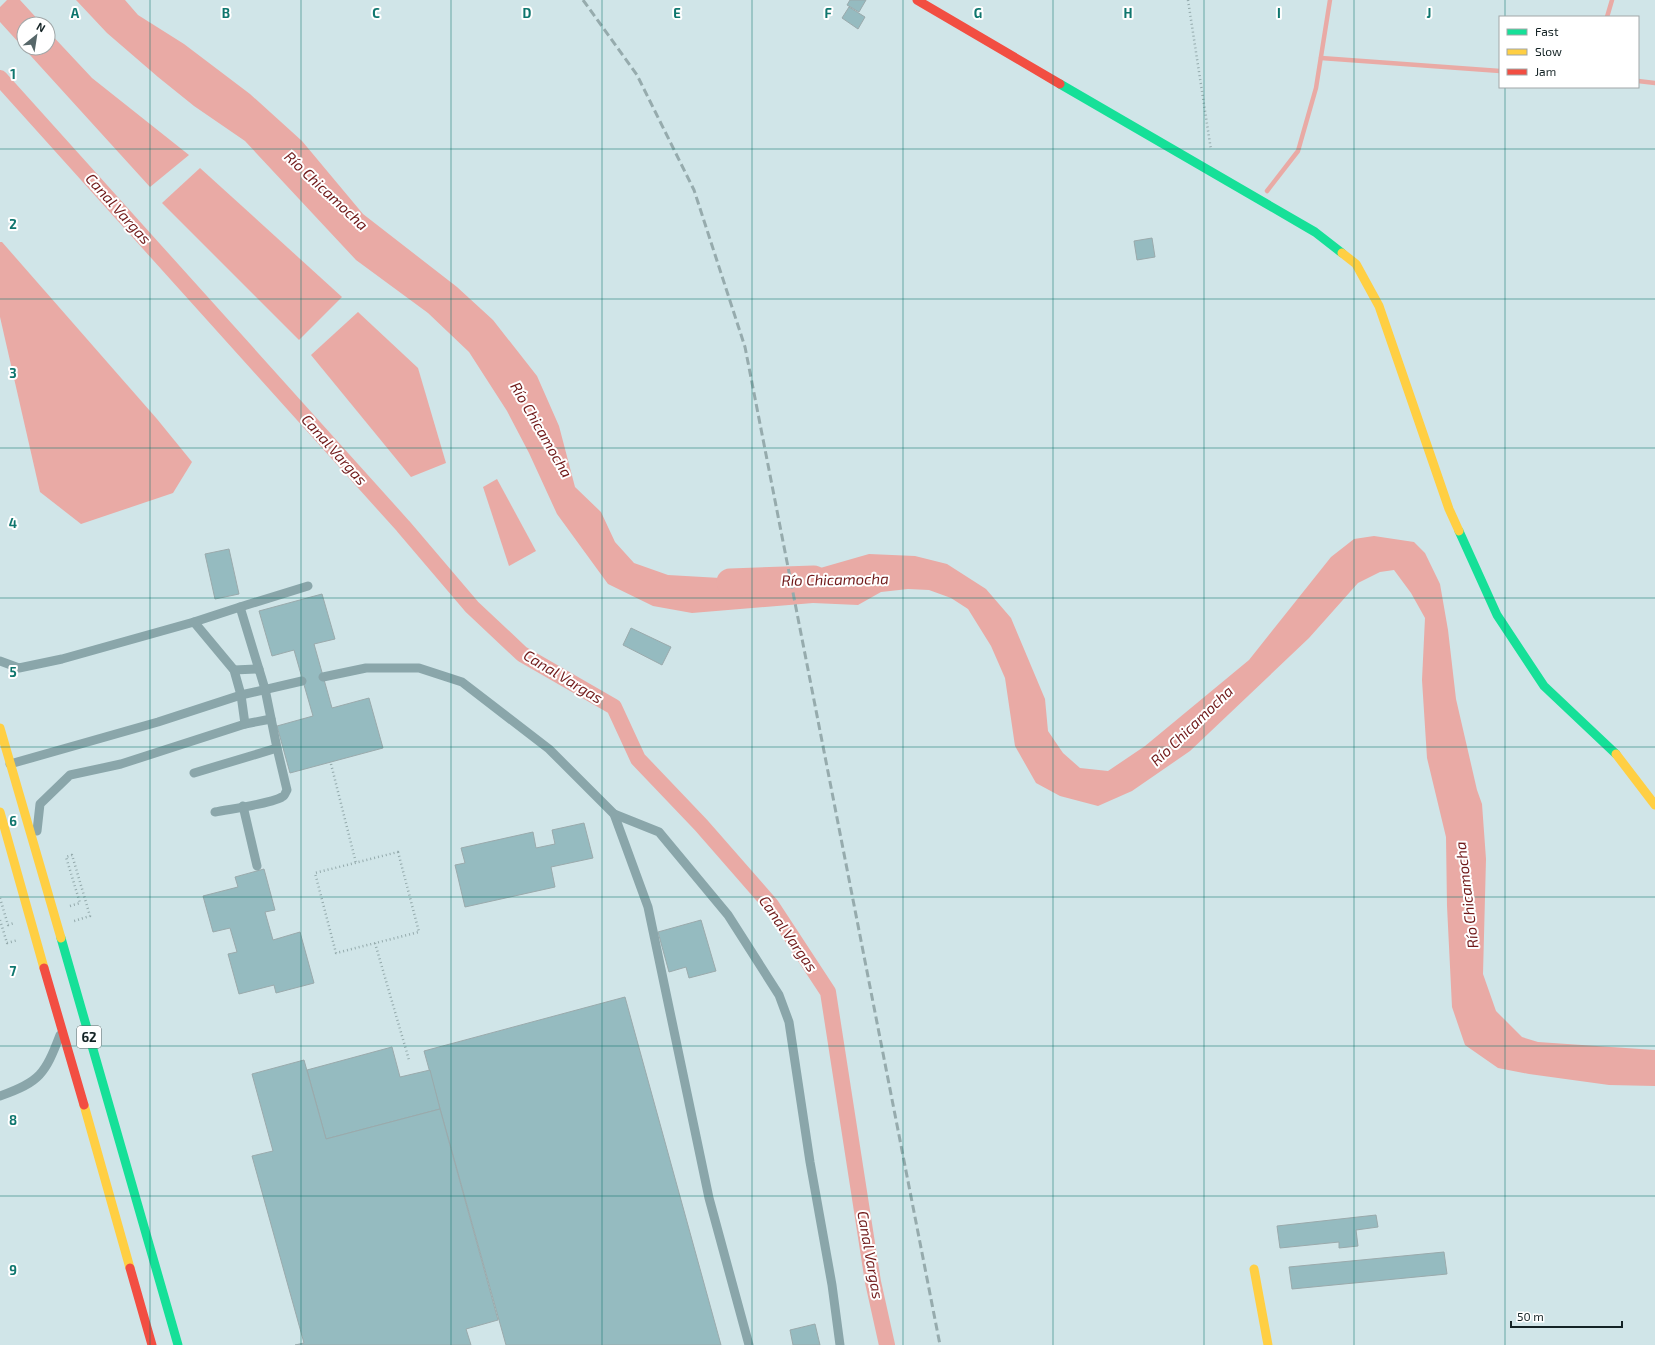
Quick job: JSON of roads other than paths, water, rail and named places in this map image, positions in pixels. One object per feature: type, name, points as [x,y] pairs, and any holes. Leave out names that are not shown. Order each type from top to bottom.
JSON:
[{"type":"main road","points":[[917,0],[1315,232],[1356,264],[1378,306],[1449,509],[1497,614],[1544,686],[1614,752],[1655,805]]},
{"type":"main road","name":"62","points":[[0,728],[178,1345]]},
{"type":"main road","name":"62","points":[[0,812],[152,1345]]},
{"type":"main road","points":[[1254,1269],[1268,1345]]},
{"type":"lane","points":[[0,661],[18,668],[62,659],[194,622],[308,586]]},
{"type":"lane","points":[[214,812],[275,800],[285,795],[287,790],[265,689],[240,607]]},
{"type":"lane","points":[[194,622],[234,670],[241,695],[245,724]]},
{"type":"lane","points":[[322,677],[366,668],[419,668],[462,682],[549,749],[614,814],[659,832],[728,915],[779,995],[789,1022],[810,1162],[832,1285],[840,1345]]},
{"type":"lane","points":[[234,670],[259,670]]},
{"type":"lane","points":[[0,767],[158,722],[241,695],[302,681]]},
{"type":"lane","points":[[35,850],[40,804],[70,775],[121,764],[245,724],[271,719]]},
{"type":"lane","points":[[194,773],[277,748]]},
{"type":"lane","points":[[243,806],[258,866]]},
{"type":"lane","points":[[614,814],[648,907],[709,1198],[749,1345]]},
{"type":"lane","points":[[0,1096],[25,1087],[36,1079],[51,1058],[62,1030]]},
{"type":"water","points":[[7,0],[20,0],[35,16],[16,16],[16,40],[0,22],[0,7]]},
{"type":"water","points":[[76,0],[125,0],[138,15],[184,44],[250,94],[302,141],[363,214],[457,287],[493,320],[537,376],[559,426],[575,487],[601,512],[615,542],[634,563],[668,575],[775,581],[869,554],[915,556],[947,564],[986,589],[1011,618],[1045,699],[1048,731],[1063,753],[1080,768],[1108,771],[1145,746],[1249,660],[1331,557],[1354,539],[1374,536],[1414,542],[1425,553],[1440,584],[1448,630],[1456,699],[1477,790],[1482,804],[1486,859],[1483,974],[1496,1011],[1522,1037],[1538,1042],[1655,1050],[1655,1086],[1609,1085],[1529,1074],[1498,1068],[1465,1045],[1452,1007],[1447,906],[1446,837],[1427,758],[1422,680],[1425,618],[1411,593],[1394,570],[1380,572],[1358,583],[1309,638],[1190,751],[1132,791],[1098,806],[1060,796],[1036,783],[1015,746],[1005,678],[991,646],[968,609],[951,598],[929,590],[908,589],[881,592],[858,605],[813,603],[692,613],[653,606],[608,584],[557,514],[529,453],[507,411],[469,352],[428,313],[356,260],[245,141],[194,106],[158,77],[107,33]]},
{"type":"water","points":[[56,40],[92,78],[189,155],[150,187],[31,56],[56,56]]},
{"type":"water","points":[[200,168],[342,297],[299,340],[162,203]]},
{"type":"water","points":[[0,242],[2,242],[157,419],[192,462],[173,493],[81,524],[40,492],[0,317]]},
{"type":"water","points":[[358,312],[418,368],[446,463],[411,477],[311,355]]},
{"type":"water","points":[[497,479],[536,551],[509,566],[483,487]]},
{"type":"waterway","points":[[1267,191],[1298,151],[1316,88],[1330,0]]},
{"type":"waterway","points":[[1607,16],[1612,0]]},
{"type":"waterway","points":[[1321,58],[1499,71]]},
{"type":"waterway","name":"Canal Vargas","points":[[0,78],[403,526],[472,607],[522,654],[614,707],[638,759],[701,825],[771,905],[828,992],[873,1282],[887,1345]]},
{"type":"waterway","points":[[1639,81],[1655,83]]},
{"type":"waterway","name":"Río Chicamocha","points":[[730,582],[814,579]]},
{"type":"railway","points":[[583,0],[637,75],[694,190],[745,347],[940,1345]]}]
